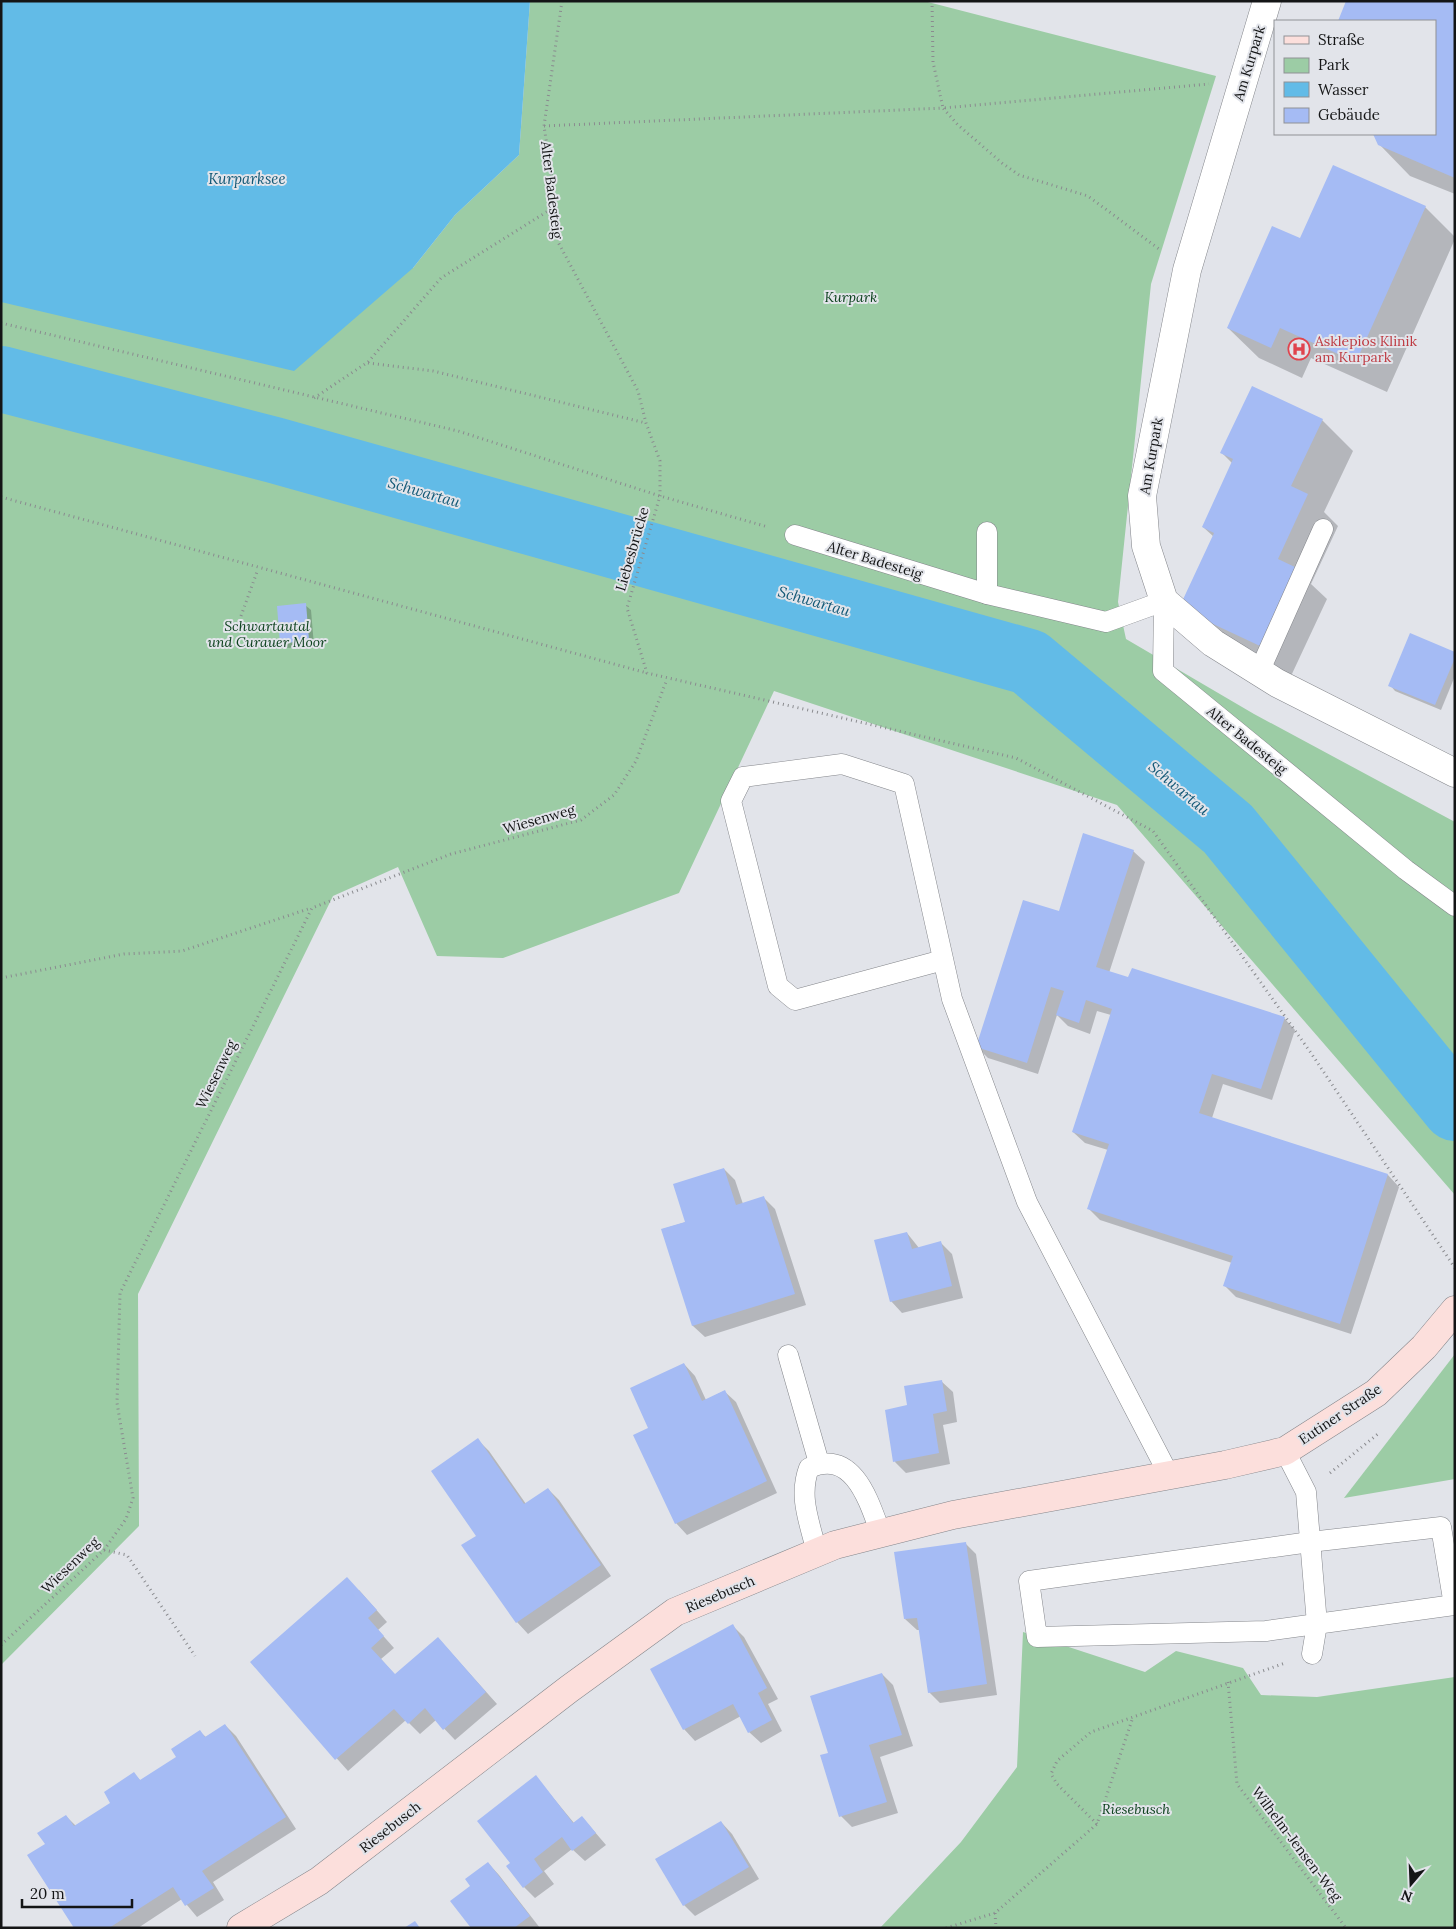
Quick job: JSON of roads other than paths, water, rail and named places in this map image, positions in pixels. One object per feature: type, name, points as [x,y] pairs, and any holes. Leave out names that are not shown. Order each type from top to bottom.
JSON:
[{"type":"main road","name":"Eutiner Straße","points":[[1285,1450],[1376,1393],[1424,1347],[1455,1310]]},
{"type":"main road","name":"Riesebusch","points":[[241,1928],[319,1881],[569,1689],[675,1612],[835,1545],[953,1515],[1169,1476],[1285,1450]]},
{"type":"street","name":"Am Kurpark","points":[[1164,601],[1146,546],[1142,496],[1187,270],[1266,7]]},
{"type":"street","points":[[1164,601],[1213,643],[1277,683],[1455,772]]},
{"type":"lane","points":[[1259,672],[1323,528]]},
{"type":"lane","points":[[987,532],[987,594]]},
{"type":"lane","name":"Alter Badesteig","points":[[795,535],[987,594],[1106,622],[1164,601],[1163,671],[1406,870],[1455,906]]},
{"type":"lane","points":[[944,960],[795,1000],[778,986],[731,801],[743,777],[842,764],[904,784],[944,960],[952,998],[1027,1202],[1169,1476]]},
{"type":"lane","points":[[788,1355],[819,1463]]},
{"type":"lane","points":[[1285,1450],[1306,1492],[1317,1624],[1312,1654]]},
{"type":"lane","points":[[817,1553],[803,1495],[804,1482],[809,1468],[819,1463],[846,1467],[856,1478],[869,1502],[881,1534]]},
{"type":"lane","points":[[1441,1527],[1454,1606],[1266,1631],[1037,1637],[1030,1580],[1310,1542],[1441,1527]]},
{"type":"water","name":"Kurparksee","points":[[1,1],[530,1],[519,155],[455,215],[413,268],[294,371],[1,302]]},
{"type":"waterway","name":"Schwartau","points":[[1,379],[274,450],[1029,662],[1228,829],[1455,1108]]},
{"type":"place","name":"Asklepios Klinik am Kurpark","points":[[1299,349]]},
{"type":"park label","name":"Kurpark","points":[[851,297]]},
{"type":"park label","name":"Schwartautal und Curauer Moor","points":[[267,634]]}]
